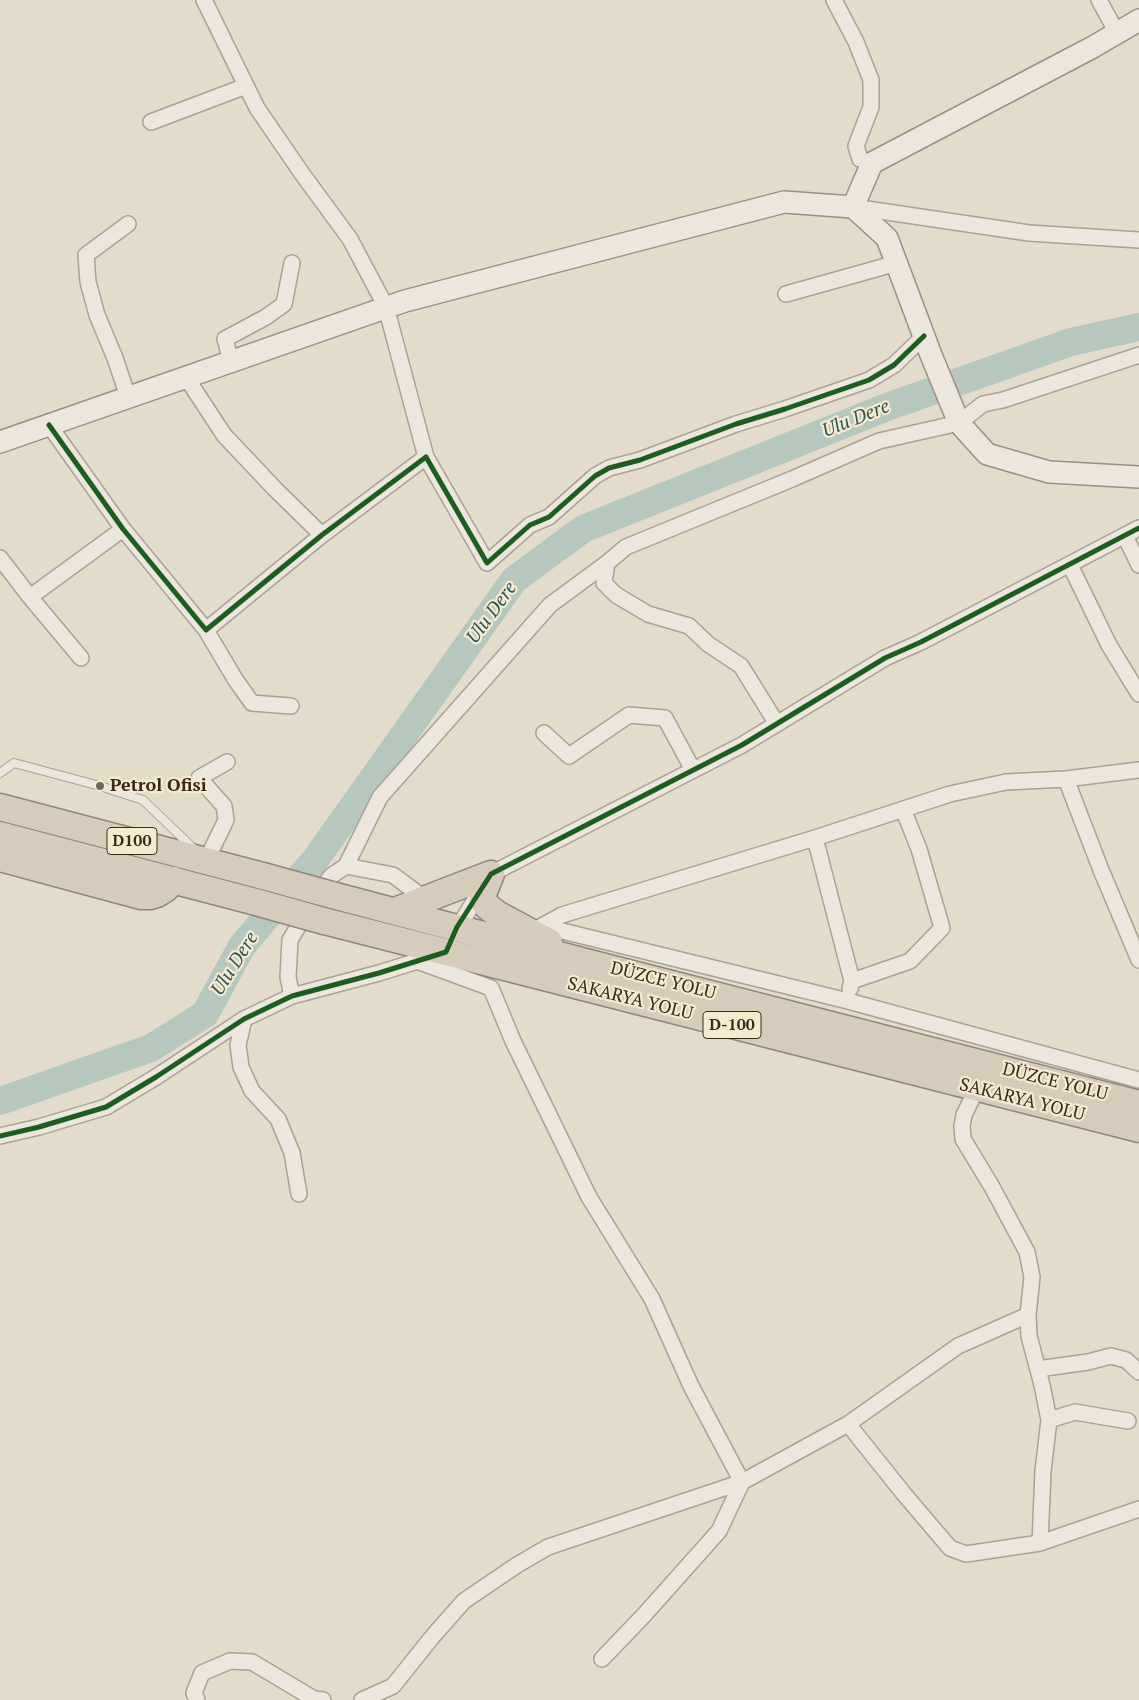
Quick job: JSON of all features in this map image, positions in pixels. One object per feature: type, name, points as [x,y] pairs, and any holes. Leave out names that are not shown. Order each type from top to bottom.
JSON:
[{"type":"highway","name":"D100","points":[[0,806],[332,894]]},
{"type":"highway","name":"D100","points":[[0,835],[324,921]]},
{"type":"highway","points":[[0,858],[141,896],[158,894],[174,880]]},
{"type":"highway","points":[[395,911],[491,874]]},
{"type":"highway","points":[[491,874],[483,894],[483,900],[497,914],[527,933]]},
{"type":"highway","name":"DÜZCE YOLU","points":[[332,894],[457,927],[527,933],[582,961],[1139,1104]]},
{"type":"highway","name":"SAKARYA YOLU","points":[[324,921],[1139,1130]]},
{"type":"main road","points":[[853,207],[872,164],[1139,20]]},
{"type":"main road","points":[[0,442],[405,301],[784,202],[853,207],[887,238],[927,346],[959,423],[987,454],[1049,472],[1139,477]]},
{"type":"street","points":[[204,0],[257,108],[350,240],[386,307],[426,457],[487,563],[530,525],[549,517],[595,476],[609,468],[640,460],[736,424],[869,380],[927,346]]},
{"type":"street","points":[[834,0],[856,42],[871,80],[871,107],[856,146],[860,159],[872,164]]},
{"type":"street","points":[[1099,0],[1117,33]]},
{"type":"street","points":[[151,122],[246,86]]},
{"type":"street","points":[[853,207],[1029,233],[1139,240]]},
{"type":"street","points":[[128,224],[86,255],[88,282],[97,315],[115,358],[128,398]]},
{"type":"street","points":[[231,361],[226,339],[266,318],[284,304],[292,263]]},
{"type":"street","points":[[786,294],[897,263]]},
{"type":"street","points":[[292,996],[288,977],[290,940],[331,876],[346,866],[380,797],[550,604],[626,547],[879,441],[959,423],[983,404],[1003,400],[1139,355]]},
{"type":"street","points":[[186,377],[224,435],[322,535]]},
{"type":"street","points":[[49,425],[122,528],[206,630],[235,679],[252,703],[292,706]]},
{"type":"street","points":[[206,630],[322,535],[426,457]]},
{"type":"street","points":[[30,597],[122,528]]},
{"type":"street","points":[[0,1136],[106,1107],[156,1077],[244,1019],[292,996],[379,974],[446,952],[457,927],[491,874],[742,745],[885,658],[920,642],[1139,528]]},
{"type":"street","points":[[1125,536],[1139,565]]},
{"type":"street","points":[[0,558],[81,658]]},
{"type":"street","points":[[607,563],[604,583],[616,595],[648,614],[688,626],[708,644],[742,666],[777,724]]},
{"type":"street","points":[[1070,565],[1109,645],[1139,694]]},
{"type":"street","points":[[544,733],[569,756],[629,715],[665,718],[693,770]]},
{"type":"street","points":[[206,861],[226,820],[224,806],[199,778],[227,762]]},
{"type":"street","points":[[527,933],[562,915],[815,838],[950,794],[1006,782],[1066,779],[1139,770]]},
{"type":"street","points":[[1066,779],[1101,870],[1139,960]]},
{"type":"street","points":[[852,981],[910,961],[942,928],[919,850],[903,809]]},
{"type":"street","points":[[815,838],[852,981],[848,1001]]},
{"type":"street","points":[[346,866],[393,875],[426,899]]},
{"type":"street","points":[[527,933],[848,1001],[1135,1075]]},
{"type":"street","points":[[417,961],[491,988],[512,1041],[589,1197],[652,1299],[691,1386],[742,1482]]},
{"type":"street","points":[[244,1019],[238,1045],[240,1067],[252,1091],[278,1119],[292,1153],[299,1194]]},
{"type":"street","points":[[977,1088],[964,1116],[962,1126],[963,1139],[992,1187],[1027,1252],[1032,1277],[1028,1316],[1029,1336],[1049,1420],[1043,1471],[1040,1543]]},
{"type":"street","points":[[362,1700],[393,1693],[433,1636],[464,1601],[548,1547],[742,1482],[848,1424],[958,1346],[1028,1316]]},
{"type":"street","points":[[1038,1369],[1088,1362],[1111,1356],[1126,1360],[1139,1372]]},
{"type":"street","points":[[1049,1420],[1075,1412],[1128,1421]]},
{"type":"street","points":[[848,1424],[950,1548],[966,1554],[1040,1543],[1139,1509]]},
{"type":"street","points":[[602,1659],[719,1531],[742,1482]]},
{"type":"street","points":[[197,1700],[194,1692],[202,1673],[230,1661],[252,1662],[314,1699],[322,1700]]},
{"type":"lane","points":[[0,773],[14,763],[100,786],[143,800],[206,861]]},
{"type":"waterway","name":"Ulu Dere","points":[[0,1101],[151,1048],[205,1014],[242,946],[315,860],[514,580],[583,529],[887,407],[1071,342],[1139,327]]},
{"type":"cycle path","points":[[49,425],[123,529],[206,630],[322,535],[426,457],[487,563],[530,525],[549,517],[595,476],[609,468],[640,460],[736,424],[869,380],[894,365],[924,336]]},
{"type":"cycle path","points":[[0,1136],[39,1127],[106,1107],[156,1077],[244,1019],[292,996],[379,973],[446,952],[457,927],[491,874],[742,745],[885,658],[921,642],[1139,528]]},
{"type":"place","name":"Petrol Ofisi","points":[[100,786]]}]
